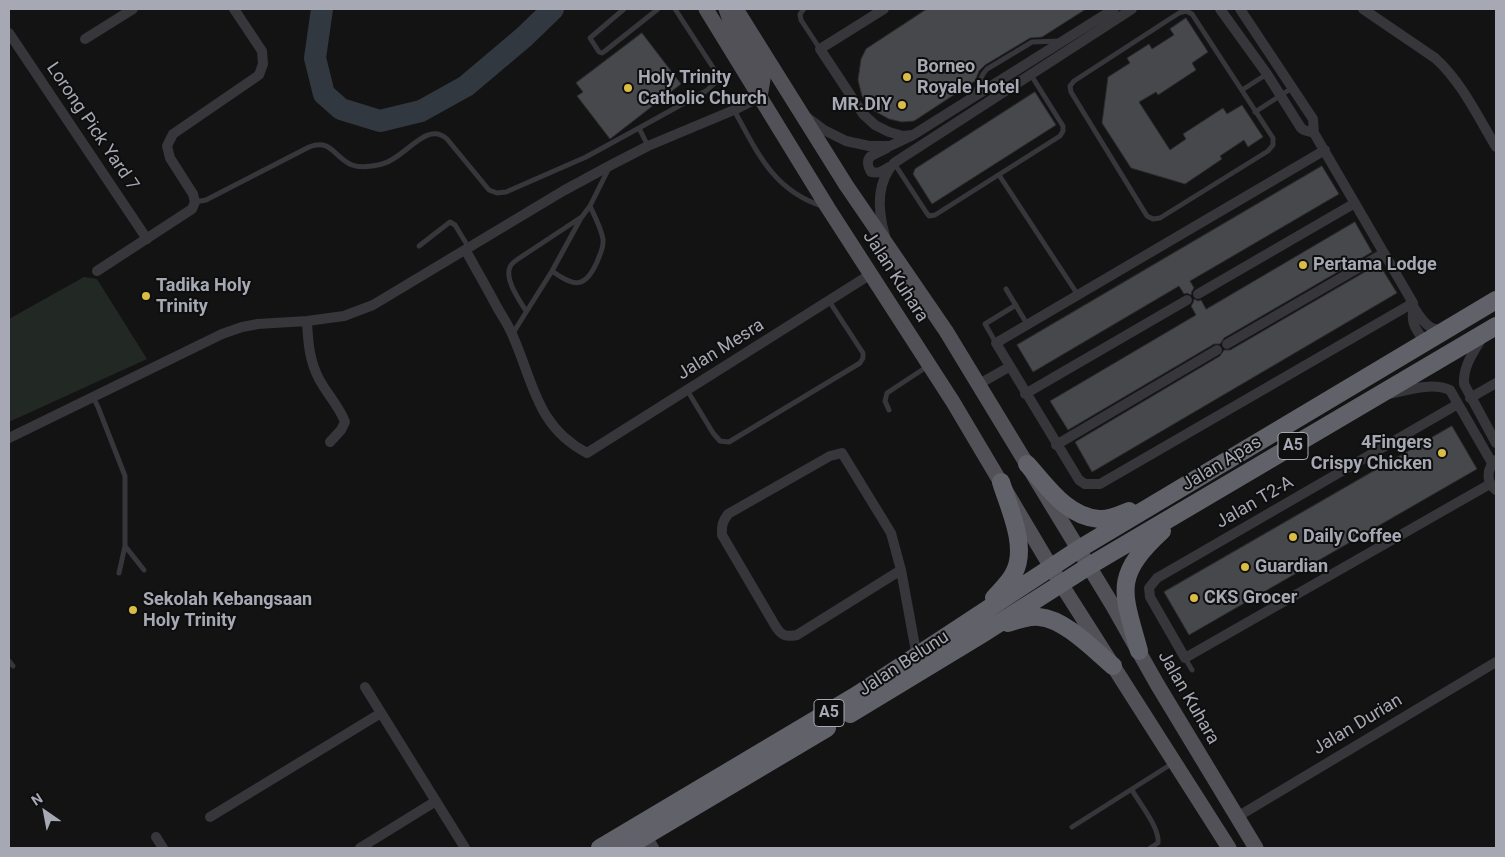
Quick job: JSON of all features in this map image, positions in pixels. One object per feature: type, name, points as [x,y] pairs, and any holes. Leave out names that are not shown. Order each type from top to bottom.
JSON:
[{"type":"highway","name":"Jalan Apas","points":[[1051,567],[1078,549],[1496,300]]},
{"type":"highway","points":[[1425,342],[1430,346],[1442,347],[1485,324],[1493,326]]},
{"type":"highway","name":"Jalan Apas","points":[[1061,584],[1493,326]]},
{"type":"highway","points":[[1027,464],[1059,500],[1071,510],[1100,520],[1113,518],[1178,490]]},
{"type":"highway","points":[[978,626],[1015,572],[1019,553],[1018,536],[1001,482]]},
{"type":"highway","points":[[1139,651],[1125,600],[1125,584],[1130,568],[1138,555],[1188,507]]},
{"type":"highway","name":"Jalan Belunu","points":[[625,848],[648,842],[978,626],[1051,567]]},
{"type":"highway","name":"Jalan Belunu","points":[[600,848],[918,657],[1061,584]]},
{"type":"highway","points":[[978,626],[1039,617],[1059,623],[1076,634],[1113,666]]},
{"type":"main road","name":"Jalan Kuhara","points":[[706,9],[828,208],[930,364],[1061,584]]},
{"type":"main road","points":[[726,9],[734,32],[763,79],[760,97]]},
{"type":"main road","name":"Jalan Kuhara","points":[[736,9],[846,185],[946,331],[1089,566],[1157,684],[1256,848]]},
{"type":"main road","points":[[1061,584],[1229,848]]},
{"type":"street","points":[[85,39],[133,9]]},
{"type":"street","points":[[97,271],[192,209],[195,202],[193,194],[170,158],[167,146],[173,134],[259,75],[264,64],[262,51],[234,9]]},
{"type":"street","points":[[884,9],[820,49],[863,114],[875,125],[889,132],[903,136],[913,135]]},
{"type":"street","points":[[1114,9],[913,135],[869,158],[868,163],[871,172],[881,172],[1132,9]]},
{"type":"street","points":[[1220,9],[1267,74],[1301,128],[1314,133]]},
{"type":"street","points":[[1240,9],[1314,119],[1314,133],[1413,305],[1432,329],[1446,330]]},
{"type":"street","points":[[1364,9],[1445,67],[1496,146]]},
{"type":"street","name":"Lorong Pick Yard 7","points":[[9,33],[147,239]]},
{"type":"street","points":[[9,438],[222,334],[258,324],[307,321],[344,316],[373,305],[563,191],[611,165],[648,146],[760,97]]},
{"type":"street","points":[[801,113],[824,130],[846,141],[869,146],[890,146]]},
{"type":"street","points":[[1325,150],[996,343],[1009,366],[1079,480],[1085,484],[1100,484],[1413,305]]},
{"type":"street","points":[[888,246],[881,222],[880,193],[886,174],[894,163]]},
{"type":"street","points":[[1198,294],[1355,202]]},
{"type":"street","points":[[467,249],[512,333]]},
{"type":"street","points":[[1228,344],[1384,253]]},
{"type":"street","name":"Jalan Mesra","points":[[512,333],[533,392],[544,413],[558,431],[575,446],[587,453],[871,274]]},
{"type":"street","points":[[1025,394],[1187,300]]},
{"type":"street","points":[[1413,305],[1414,324],[1425,342]]},
{"type":"street","points":[[307,321],[312,363],[318,378],[342,413],[345,422],[341,430],[330,442]]},
{"type":"street","points":[[1493,326],[1467,363],[1463,374],[1464,384],[1470,398],[1496,443]]},
{"type":"street","points":[[1056,445],[1217,350]]},
{"type":"street","points":[[978,384],[1009,366]]},
{"type":"street","points":[[1470,398],[1496,383]]},
{"type":"street","points":[[1185,658],[1493,487],[1488,473],[1494,462],[1450,390],[1432,386],[1378,396]]},
{"type":"street","name":"Jalan T2-A","points":[[1185,658],[1150,597],[1152,583],[1458,404]]},
{"type":"street","points":[[901,570],[797,635],[788,637],[781,634],[776,627],[722,534],[721,527],[728,514],[830,456],[842,453],[891,533],[901,570],[918,657]]},
{"type":"street","name":"Jalan Durian","points":[[1237,818],[1496,662]]},
{"type":"street","points":[[365,687],[465,848]]},
{"type":"street","points":[[210,818],[381,713]]},
{"type":"street","points":[[360,848],[436,801]]},
{"type":"street","points":[[156,837],[163,848]]},
{"type":"lane","points":[[624,9],[590,38],[599,52],[605,51],[658,9]]},
{"type":"lane","points":[[195,202],[206,200],[314,145],[320,144],[331,148],[346,162],[354,165],[381,165],[398,157],[423,136],[436,132],[448,139],[489,190],[497,194],[506,192],[586,157],[706,91],[716,82],[714,69],[675,9]]},
{"type":"lane","points":[[804,9],[800,14],[801,20],[820,49]]},
{"type":"lane","points":[[1186,11],[1192,14],[1242,90],[1272,138],[1273,145],[1268,151],[1160,218],[1153,219],[1147,216],[1071,92],[1070,86],[1074,81],[1179,13],[1186,11]]},
{"type":"lane","points":[[972,97],[987,69],[1032,42],[1063,41]]},
{"type":"lane","points":[[1242,90],[1267,74]]},
{"type":"lane","points":[[894,163],[926,212],[930,216],[935,216],[1060,136],[1063,126],[1030,75]]},
{"type":"lane","points":[[1256,112],[1293,88]]},
{"type":"lane","points":[[734,110],[770,172],[787,188],[803,199],[828,208]]},
{"type":"lane","points":[[640,128],[648,146]]},
{"type":"lane","points":[[512,333],[552,271],[581,218],[590,206],[611,165]]},
{"type":"lane","points":[[999,175],[1078,295]]},
{"type":"lane","points":[[552,271],[567,282],[576,283],[588,278],[594,271],[602,253],[603,241],[600,228],[590,206]]},
{"type":"lane","points":[[526,311],[508,275],[510,267],[518,259],[581,218]]},
{"type":"lane","points":[[419,246],[450,222],[455,225],[467,249]]},
{"type":"lane","points":[[1006,289],[1027,325]]},
{"type":"lane","points":[[687,390],[720,441],[729,442],[860,363],[864,358],[863,353],[829,301]]},
{"type":"lane","points":[[996,343],[985,324],[1016,305]]},
{"type":"lane","points":[[890,410],[885,401],[887,393],[930,364]]},
{"type":"lane","points":[[93,397],[125,476],[125,546],[119,573]]},
{"type":"lane","points":[[125,546],[144,570]]},
{"type":"lane","points":[[1185,658],[1192,670]]},
{"type":"lane","points":[[9,661],[13,666]]},
{"type":"lane","points":[[1072,827],[1174,763]]},
{"type":"lane","points":[[1132,790],[1159,837],[1158,843],[1150,848]]},
{"type":"shaded area","points":[[84,277],[97,279],[147,359],[9,422],[9,319]]},
{"type":"building","points":[[927,9],[1086,9],[1042,37],[1030,38],[985,65],[979,71],[975,81],[914,121],[902,122],[889,119],[871,109],[862,96],[858,80],[861,59],[866,49]]},
{"type":"building","points":[[1186,18],[1208,52],[1192,63],[1196,70],[1158,95],[1156,92],[1139,102],[1170,150],[1186,139],[1183,134],[1223,108],[1227,114],[1242,105],[1263,137],[1248,147],[1244,140],[1220,156],[1222,159],[1185,184],[1131,168],[1102,123],[1108,77],[1130,63],[1127,58],[1149,44],[1152,49],[1174,35],[1170,29]]},
{"type":"building","name":"Holy Trinity Catholic Church","points":[[642,33],[681,84],[610,139],[577,96],[583,92],[576,83]]},
{"type":"building","points":[[1035,92],[1056,125],[932,204],[913,174],[915,169]]},
{"type":"building","points":[[1322,166],[1339,194],[1190,281],[1194,288],[1191,295],[1184,294],[1179,286],[1033,372],[1017,345]]},
{"type":"building","points":[[1355,222],[1372,252],[1224,338],[1220,344],[1214,344],[1068,430],[1050,401],[1196,315],[1191,306],[1194,299],[1201,300],[1206,309]]},
{"type":"building","points":[[1379,264],[1397,293],[1092,472],[1075,442],[1220,356],[1224,350],[1230,350]]},
{"type":"building","points":[[1452,426],[1477,469],[1189,635],[1164,592]]},
{"type":"waterway","points":[[322,9],[315,58],[324,94],[341,109],[380,121],[421,111],[466,86],[524,37],[553,9]]},
{"type":"place","name":"Borneo Royale Hotel","points":[[907,77]]},
{"type":"place","name":"Holy Trinity Catholic Church","points":[[628,88]]},
{"type":"place","name":"MR.DIY","points":[[902,105]]},
{"type":"place","name":"Pertama Lodge","points":[[1303,265]]},
{"type":"place","name":"Tadika Holy Trinity","points":[[146,296]]},
{"type":"place","name":"4Fingers Crispy Chicken","points":[[1442,453]]},
{"type":"place","name":"Daily Coffee","points":[[1293,537]]},
{"type":"place","name":"Guardian","points":[[1245,567]]},
{"type":"place","name":"CKS Grocer","points":[[1194,598]]},
{"type":"place","name":"Sekolah Kebangsaan Holy Trinity","points":[[133,610]]}]
